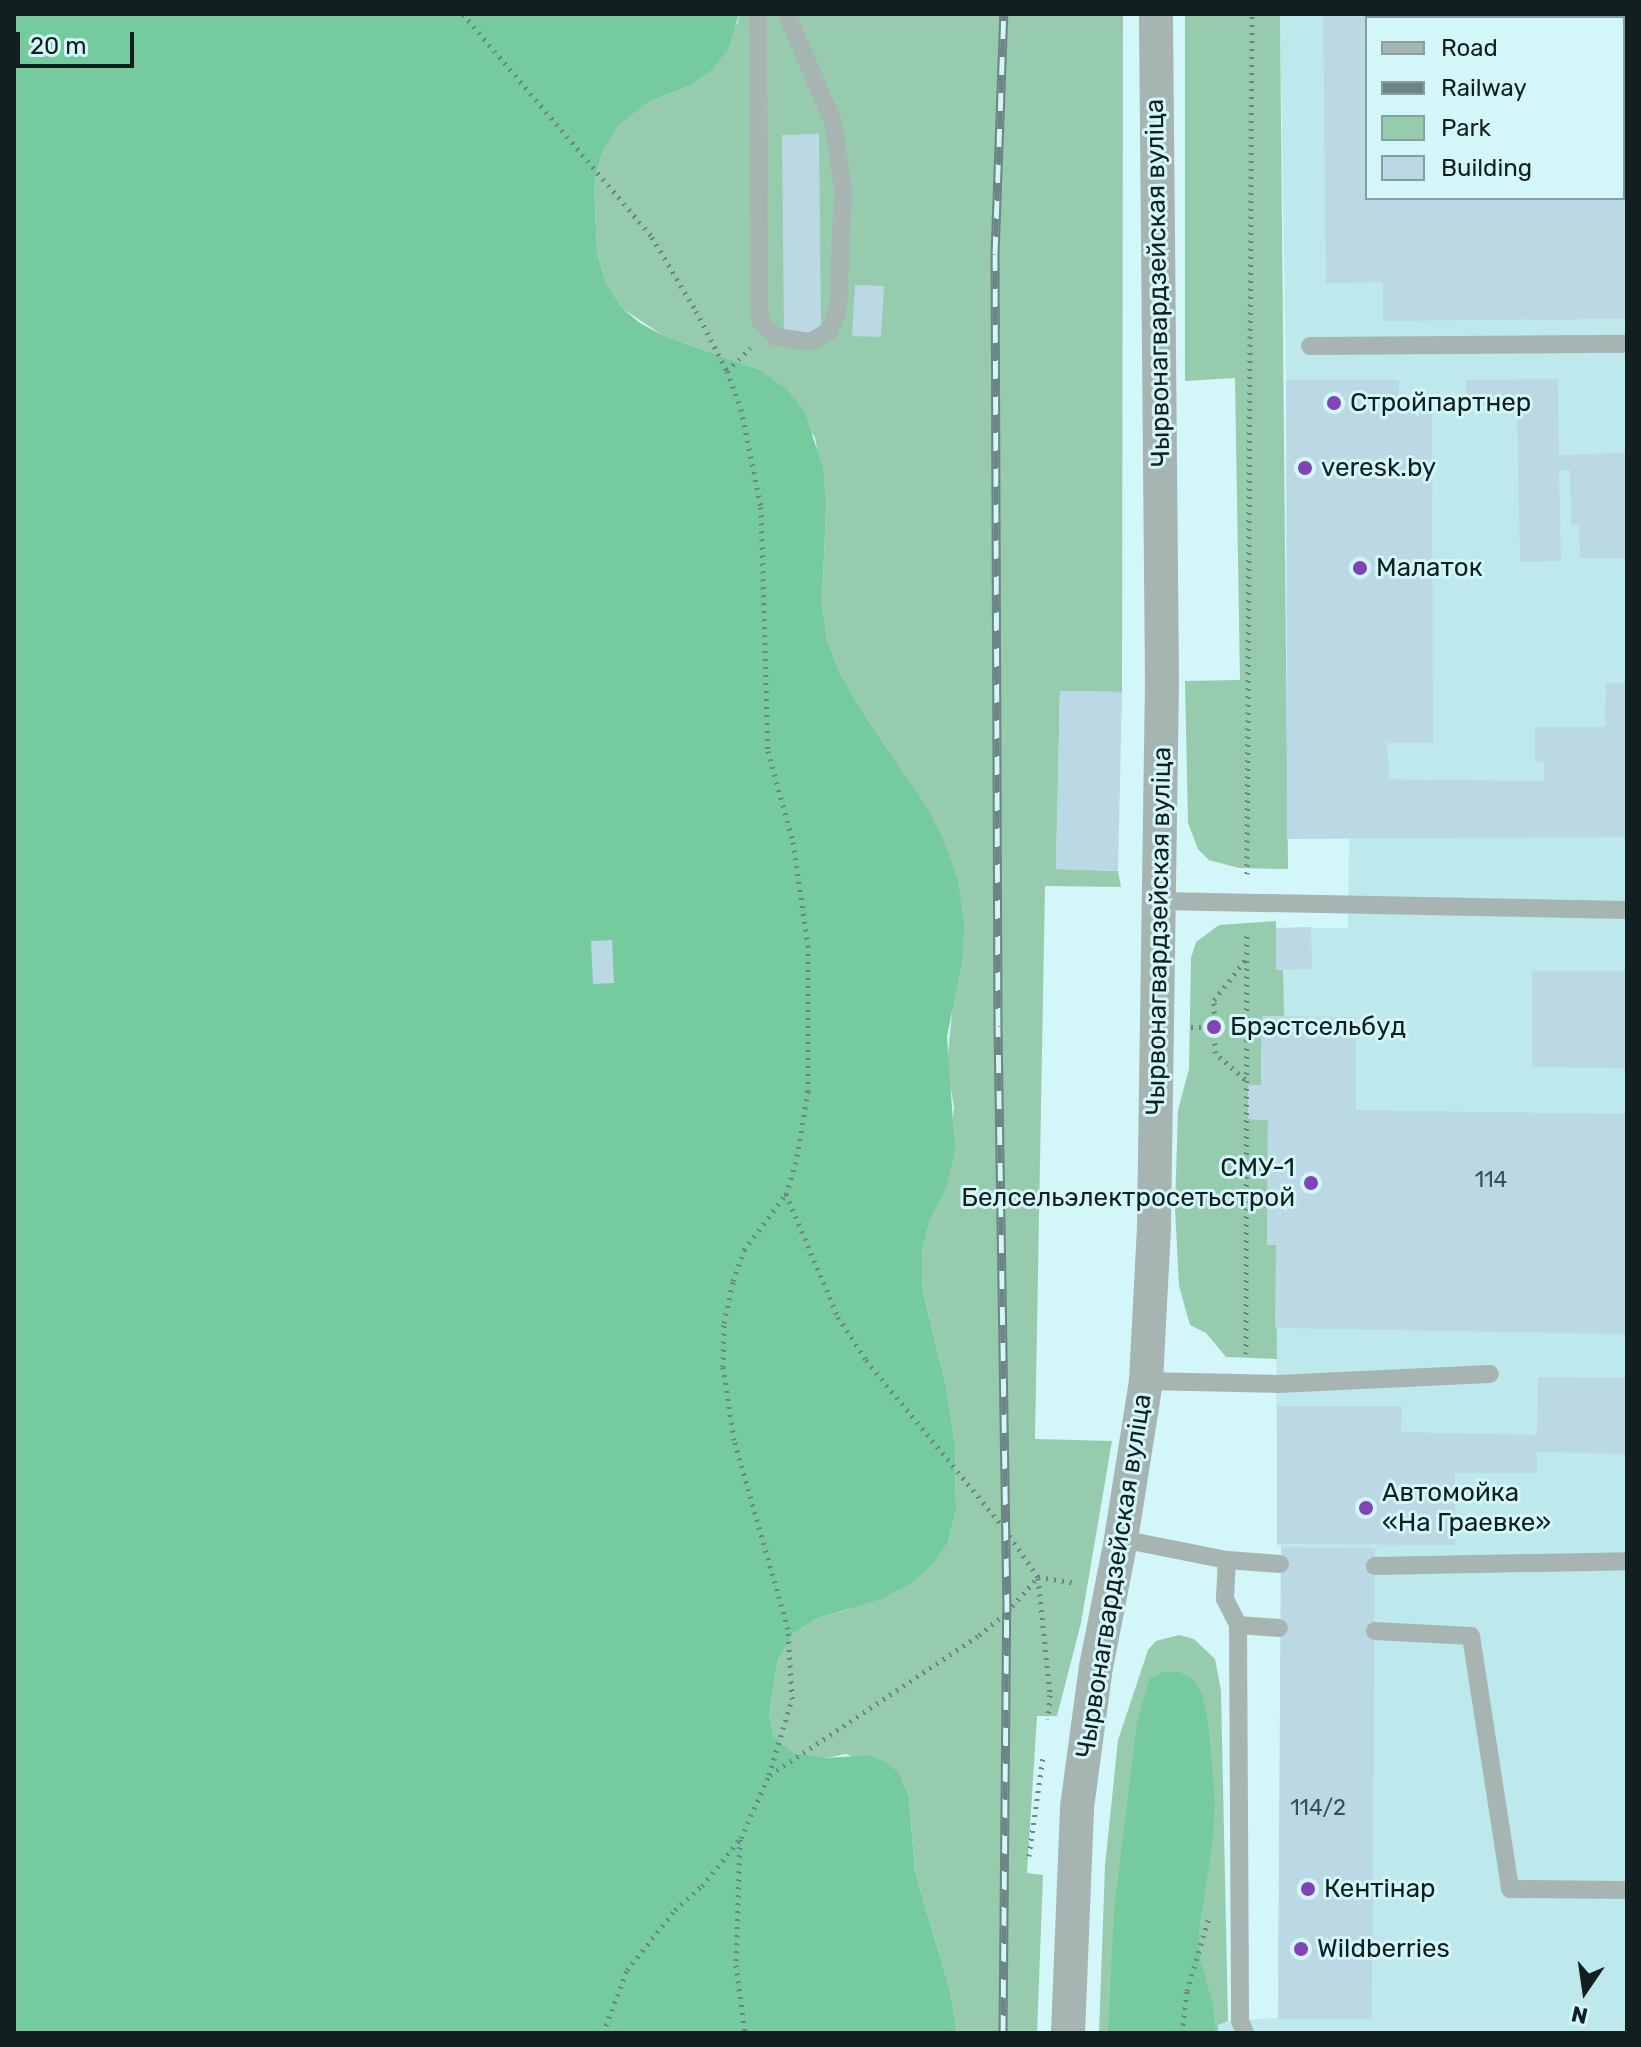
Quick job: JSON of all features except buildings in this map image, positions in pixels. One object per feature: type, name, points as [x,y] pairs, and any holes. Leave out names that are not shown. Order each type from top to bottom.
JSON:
[{"type":"street","name":"Чырвонагвардзейская вуліца","points":[[1068,2033],[1077,1807],[1096,1667],[1121,1539],[1146,1381],[1154,1226],[1161,901],[1156,14]]},
{"type":"lane","points":[[758,14],[759,311],[761,322],[776,337],[811,342],[830,330],[838,309],[842,179],[833,122],[787,14]]},
{"type":"lane","points":[[1310,346],[1627,344]]},
{"type":"lane","points":[[1161,901],[1627,910]]},
{"type":"lane","points":[[1146,1381],[1246,1383],[1490,1374]]},
{"type":"lane","points":[[1121,1539],[1227,1560],[1280,1564]]},
{"type":"lane","points":[[1227,1560],[1225,1599],[1238,1625],[1240,2021],[1245,2033]]},
{"type":"lane","points":[[1375,1566],[1627,1561]]},
{"type":"lane","points":[[1238,1625],[1279,1628]]},
{"type":"lane","points":[[1375,1631],[1471,1636],[1510,1889],[1627,1890]]},
{"type":"path","points":[[463,14],[652,237],[727,371],[741,409],[761,507],[768,751],[793,842],[808,946],[808,1091],[796,1162],[786,1194],[744,1250],[724,1323],[723,1367],[734,1440],[788,1629],[793,1666],[792,1699],[769,1775],[741,1838],[702,1886],[675,1910],[627,1970],[603,2033]]},
{"type":"path","points":[[1246,1383],[1252,14]]},
{"type":"path","points":[[1245,1079],[1215,1053],[1214,1000],[1246,958]]},
{"type":"path","points":[[786,1194],[838,1317],[866,1360],[1005,1529],[1038,1577],[1050,1695],[1046,1732]]},
{"type":"path","points":[[1038,1577],[1111,1589]]},
{"type":"path","points":[[769,1775],[967,1644],[1007,1612],[1038,1577]]},
{"type":"path","points":[[1029,1856],[1044,1746]]},
{"type":"path","points":[[741,1838],[736,1965],[745,2033]]},
{"type":"path","points":[[1182,2033],[1187,1991],[1209,1915],[1238,1877]]},
{"type":"shaded area","points":[[1280,14],[1627,14],[1627,2033],[1218,2033],[1217,2025],[1228,2021],[1278,2018],[1281,1547],[1277,1544],[1276,1246],[1267,1245],[1267,1120],[1248,1119],[1248,1085],[1261,1085],[1262,1016],[1284,1015],[1276,970],[1276,928],[1348,928],[1349,839],[1543,836],[1543,781],[1390,779],[1286,380]]},
{"type":"green space","points":[[14,14],[739,14],[729,47],[713,69],[687,87],[650,101],[618,125],[602,153],[594,184],[597,252],[606,283],[622,308],[640,323],[662,335],[760,370],[786,389],[804,410],[823,468],[826,507],[822,605],[827,641],[842,677],[867,719],[924,802],[943,839],[958,881],[964,924],[962,963],[947,1036],[955,1151],[945,1191],[930,1220],[922,1251],[922,1287],[947,1390],[955,1445],[956,1510],[948,1542],[932,1565],[910,1584],[881,1599],[818,1618],[794,1633],[778,1659],[769,1714],[774,1738],[794,1753],[827,1758],[868,1755],[886,1762],[900,1774],[909,1797],[915,1872],[950,1990],[957,2033],[14,2033]]},
{"type":"green space","points":[[739,14],[1123,14],[1122,692],[1060,691],[1056,869],[1118,871],[1121,887],[1045,886],[1035,1439],[1112,1441],[1081,1623],[1057,1716],[1037,1716],[1027,1873],[1043,1875],[1037,2033],[957,2033],[950,1990],[915,1872],[909,1797],[900,1774],[846,1754],[827,1758],[794,1753],[774,1739],[769,1714],[778,1659],[794,1633],[818,1618],[849,1609],[948,1542],[956,1510],[955,1445],[947,1390],[922,1287],[922,1251],[930,1220],[945,1191],[954,1107],[947,1067],[953,1001],[924,802],[867,719],[842,677],[827,641],[822,605],[826,507],[815,437],[760,370],[662,335],[622,308],[606,283],[597,252],[594,184],[602,153],[618,124],[650,101],[687,87],[738,22]]},
{"type":"green space","points":[[1185,14],[1280,14],[1288,869],[1239,868],[1209,860],[1198,849],[1188,823],[1185,681],[1240,680],[1235,378],[1185,381]]},
{"type":"green space","points":[[1276,921],[1276,969],[1283,970],[1284,1016],[1262,1016],[1261,1085],[1248,1119],[1268,1120],[1267,1244],[1276,1245],[1277,1359],[1226,1357],[1206,1333],[1190,1325],[1179,1286],[1175,1208],[1178,1110],[1189,1069],[1191,958],[1196,942],[1219,925]]},
{"type":"green space","points":[[1179,1635],[1194,1639],[1215,1659],[1221,1691],[1228,2021],[1218,2025],[1218,2033],[1099,2033],[1105,1866],[1118,1740],[1148,1650],[1156,1641]]},
{"type":"green space","points":[[1162,1672],[1180,1672],[1193,1680],[1202,1694],[1208,1722],[1215,1800],[1213,1840],[1199,1929],[1200,1959],[1213,2005],[1216,2033],[1108,2033],[1114,1912],[1137,1722],[1149,1679]]},
{"type":"railway","points":[[1003,2033],[1007,1612],[998,1026],[995,254],[1004,14]]},
{"type":"place","name":"Стройпартнер","points":[[1334,403]]},
{"type":"place","name":"veresk.by","points":[[1305,468]]},
{"type":"place","name":"Малаток","points":[[1360,568]]},
{"type":"place","name":"Брэстсельбуд","points":[[1214,1027]]},
{"type":"place","name":"СМУ-1 Белсельэлектросетьстрой","points":[[1311,1183]]},
{"type":"place","name":"Автомойка «На Граевке»","points":[[1366,1508]]},
{"type":"place","name":"Кентінар","points":[[1308,1889]]},
{"type":"place","name":"Wildberries","points":[[1301,1949]]}]
